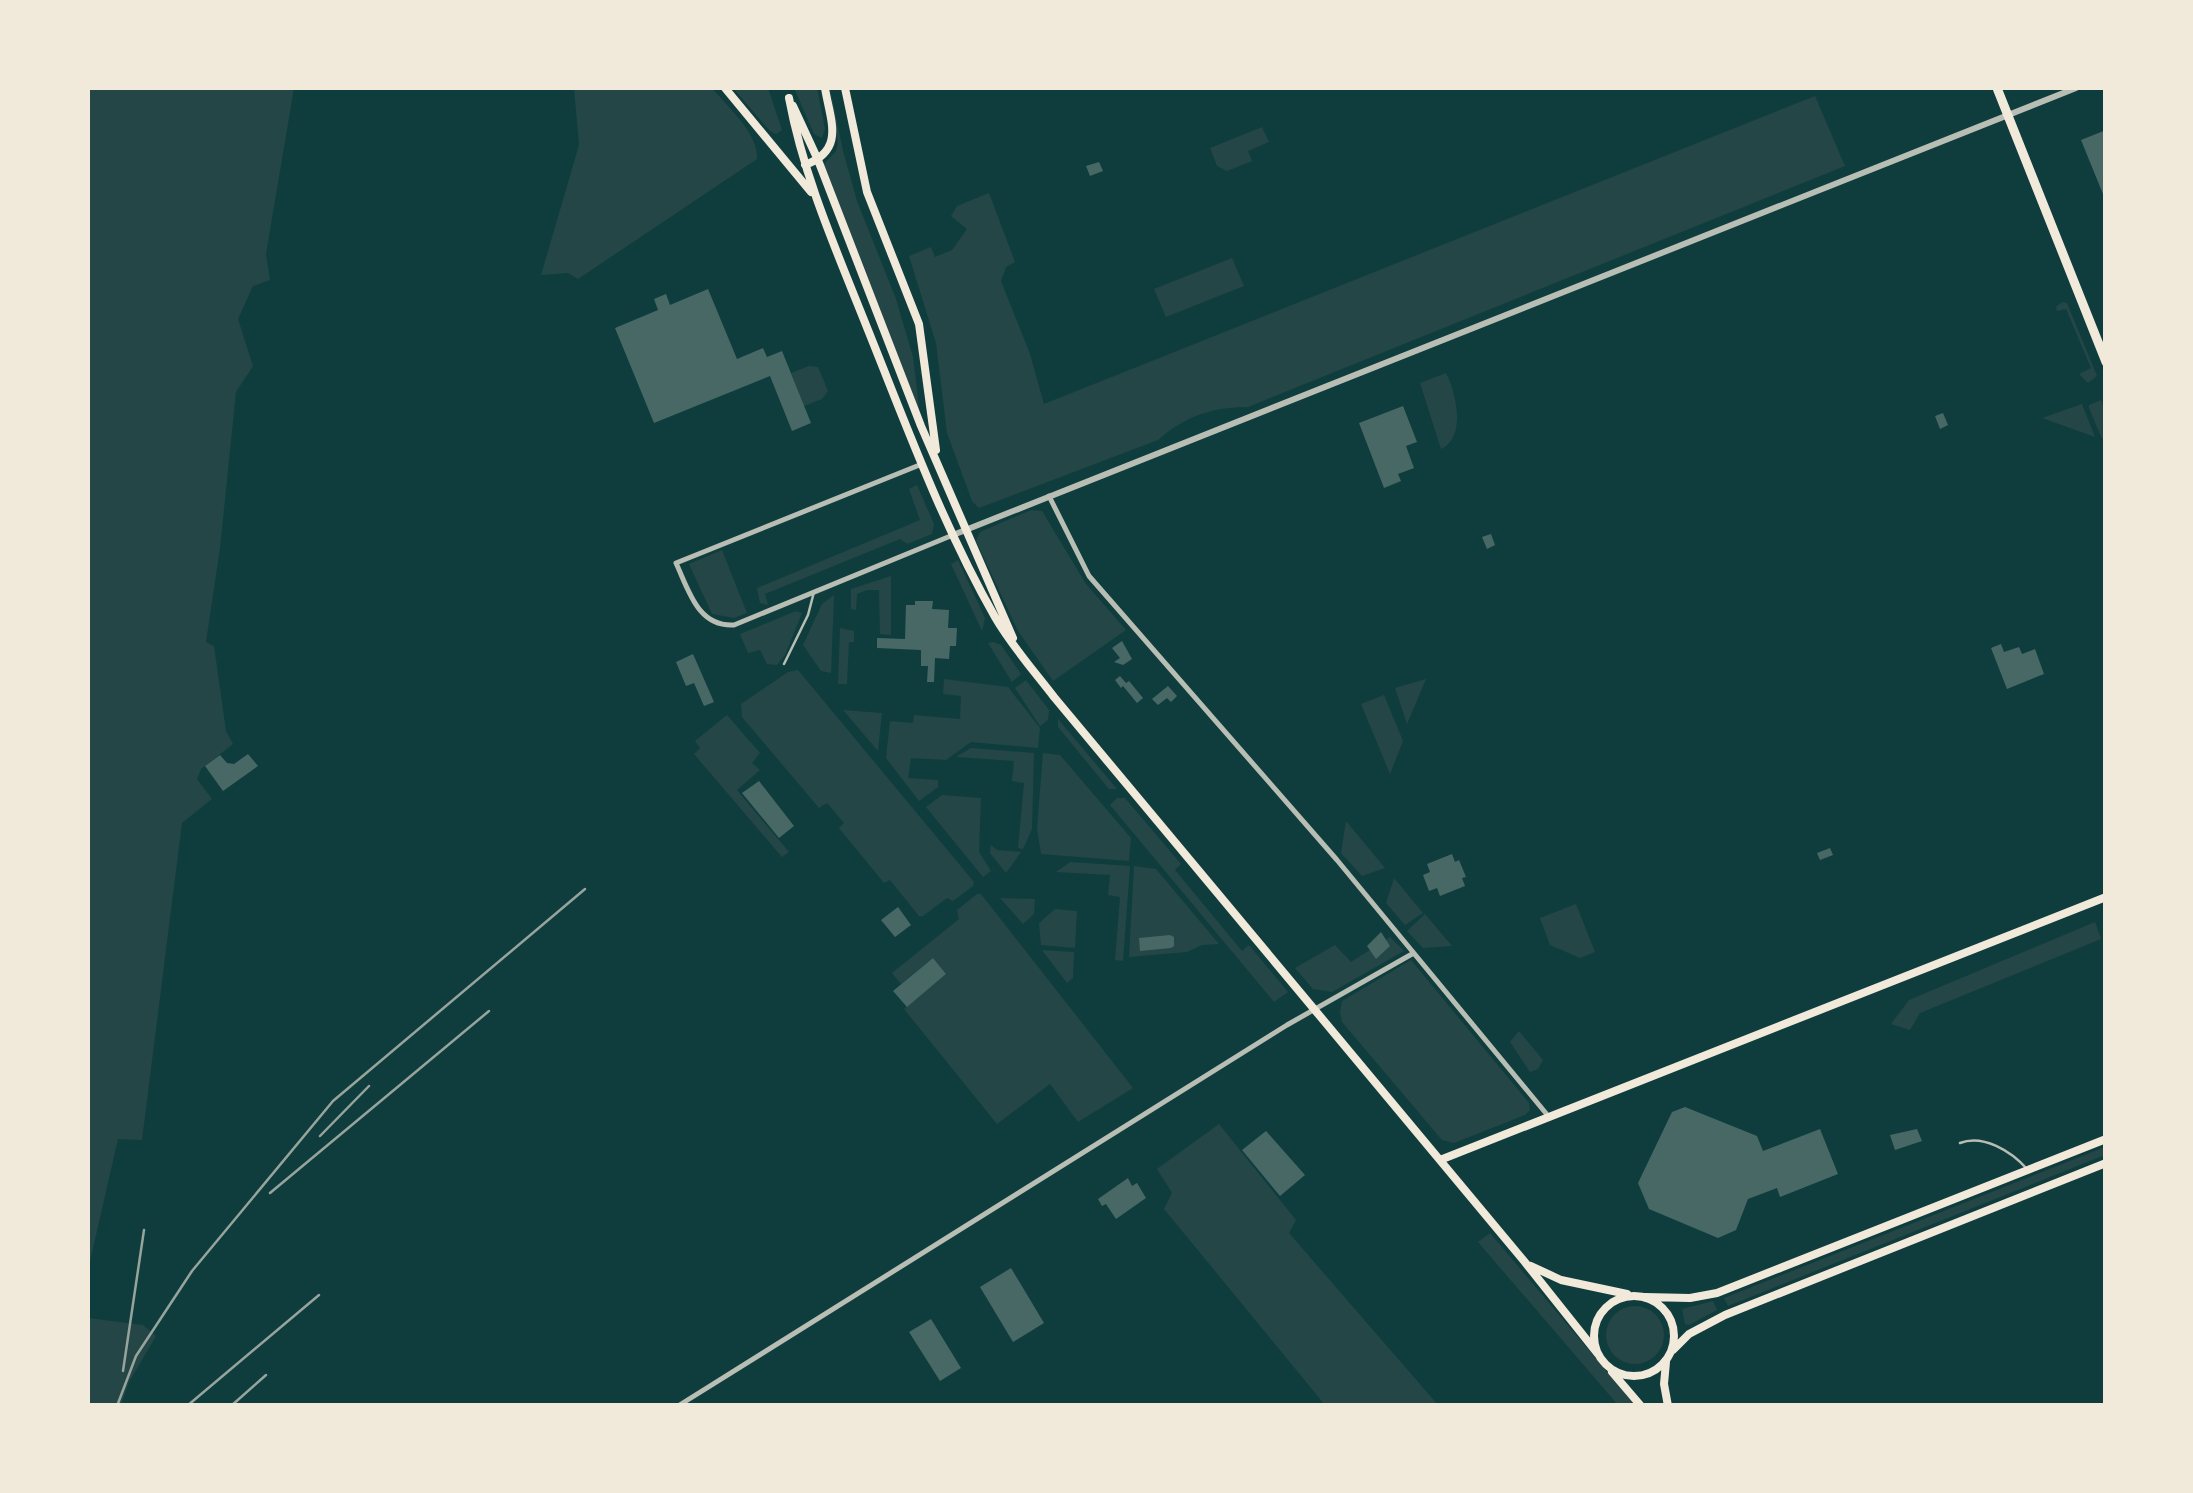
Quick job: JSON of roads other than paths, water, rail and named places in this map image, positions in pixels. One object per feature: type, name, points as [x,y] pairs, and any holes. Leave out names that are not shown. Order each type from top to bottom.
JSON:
[{"type":"main road","points":[[725,88],[816,198]]},
{"type":"main road","points":[[805,165],[829,150],[833,137],[824,88]]},
{"type":"main road","points":[[845,88],[868,192],[918,324],[937,462]]},
{"type":"main road","points":[[1996,88],[2106,362]]},
{"type":"main road","points":[[789,98],[818,160],[937,462],[1017,646]]},
{"type":"main road","points":[[789,98],[816,198],[922,464],[953,536],[996,619],[1054,697],[1640,1406]]},
{"type":"main road","points":[[1440,1160],[2106,897]]},
{"type":"main road","points":[[1524,1261],[1561,1280],[1632,1295],[1690,1298],[1717,1294],[2106,1139]]},
{"type":"main road","points":[[1668,1406],[1666,1362],[1689,1334],[1725,1315],[2106,1163]]},
{"type":"main road","points":[[1598,1354],[1594,1332],[1602,1311],[1632,1295]]},
{"type":"main road","points":[[1644,1296],[1667,1311],[1675,1336],[1673,1350]]},
{"type":"main road","points":[[1606,1365],[1630,1376],[1644,1376],[1666,1362]]},
{"type":"street","points":[[784,88],[789,98]]},
{"type":"street","points":[[922,464],[676,563],[700,611],[715,623],[740,623],[1049,496],[2076,88]]},
{"type":"street","points":[[1049,496],[1088,576],[1337,860],[1548,1118]]},
{"type":"street","points":[[678,1406],[1312,1010],[1412,954]]},
{"type":"lane","points":[[784,664],[808,615],[814,592]]},
{"type":"lane","points":[[1960,1144],[1977,1138],[2002,1149],[2027,1170]]},
{"type":"railway","points":[[117,1406],[136,1356],[192,1271],[333,1101],[585,889]]},
{"type":"railway","points":[[270,1193],[489,1011]]},
{"type":"railway","points":[[320,1136],[369,1086]]},
{"type":"railway","points":[[123,1371],[144,1230]]},
{"type":"railway","points":[[187,1406],[319,1295]]},
{"type":"railway","points":[[231,1406],[266,1375]]}]
